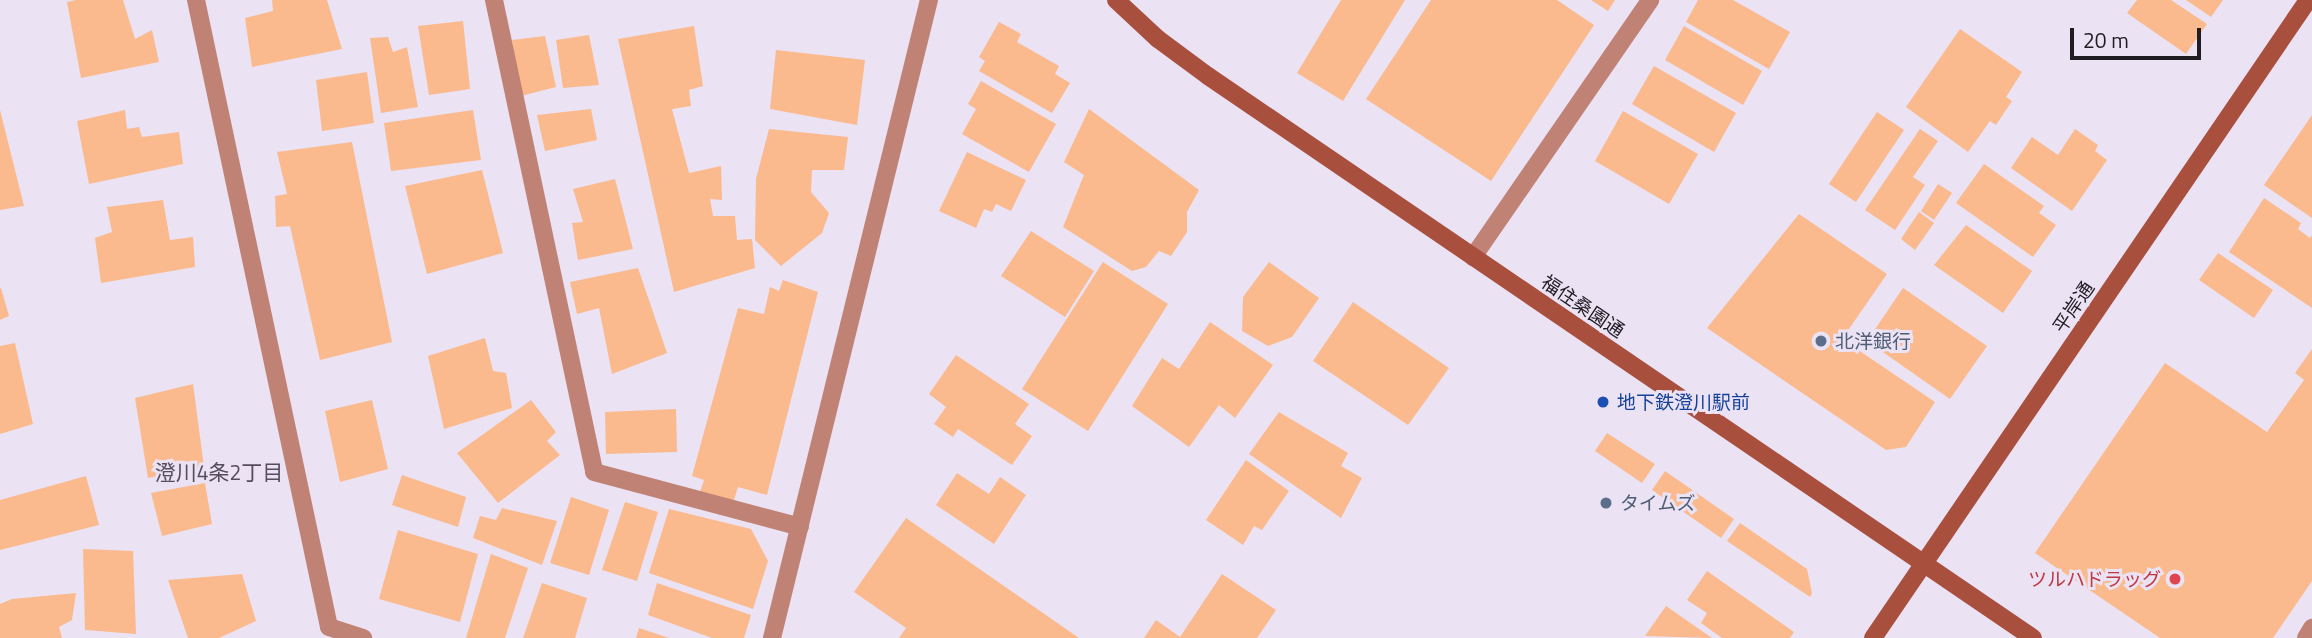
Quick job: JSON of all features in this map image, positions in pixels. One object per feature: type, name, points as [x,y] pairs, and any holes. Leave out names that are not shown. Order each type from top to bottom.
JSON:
[{"type":"street","points":[[197,0],[329,627],[363,638]]},
{"type":"street","points":[[494,0],[594,472],[800,527]]},
{"type":"street","points":[[772,638],[929,0]]},
{"type":"street","name":"福住桑園通","points":[[1116,0],[1158,39],[1208,76],[2033,638]]},
{"type":"street","points":[[1474,257],[1650,0]]},
{"type":"street","name":"平岸通","points":[[1873,638],[2300,3]]},
{"type":"street","points":[[2306,638],[2312,628]]},
{"type":"building","points":[[123,0],[135,39],[152,30],[159,62],[81,78],[67,2]]},
{"type":"building","points":[[272,0],[327,0],[342,49],[252,67],[245,18],[273,11]]},
{"type":"building","points":[[1341,0],[1405,0],[1343,101],[1297,73]]},
{"type":"building","points":[[1431,0],[1557,0],[1594,25],[1491,181],[1366,99]]},
{"type":"building","points":[[1591,0],[1615,0],[1608,11]]},
{"type":"building","points":[[1698,0],[1733,0],[1790,32],[1769,69],[1686,22]]},
{"type":"building","points":[[2137,0],[2171,0],[2207,24],[2186,54],[2127,13]]},
{"type":"building","points":[[2186,0],[2223,0],[2211,17]]},
{"type":"building","points":[[463,21],[470,89],[429,95],[418,26]]},
{"type":"building","points":[[999,22],[1021,34],[1017,42],[1059,66],[1055,74],[1070,83],[1052,113],[979,71],[985,61],[979,57]]},
{"type":"building","points":[[694,26],[703,86],[689,90],[691,106],[672,109],[689,173],[721,166],[722,200],[710,199],[713,216],[735,216],[737,240],[752,239],[755,268],[674,292],[618,39]]},
{"type":"building","points":[[1684,26],[1762,71],[1743,105],[1665,60]]},
{"type":"building","points":[[1960,29],[2022,72],[2006,97],[2012,101],[1996,125],[1990,121],[1968,152],[1906,107]]},
{"type":"building","points":[[589,35],[599,85],[563,88],[556,40]]},
{"type":"building","points":[[545,36],[556,87],[521,96],[512,40]]},
{"type":"building","points":[[388,37],[393,52],[407,47],[418,107],[381,113],[370,38]]},
{"type":"building","points":[[776,50],[865,60],[857,125],[770,109]]},
{"type":"building","points":[[1654,66],[1736,113],[1714,152],[1632,104]]},
{"type":"building","points":[[367,72],[374,123],[322,131],[316,80]]},
{"type":"building","points":[[981,81],[1056,124],[1029,172],[962,134],[976,109],[968,104]]},
{"type":"building","points":[[591,109],[597,140],[545,151],[537,115]]},
{"type":"building","points":[[1089,109],[1199,190],[1187,212],[1187,232],[1171,256],[1159,251],[1146,267],[1132,271],[1063,227],[1084,175],[1064,162]]},
{"type":"building","points":[[0,110],[24,206],[0,210]]},
{"type":"building","points":[[125,110],[127,129],[139,127],[142,137],[179,132],[183,164],[89,184],[77,121]]},
{"type":"building","points":[[473,110],[481,160],[391,171],[384,123]]},
{"type":"building","points":[[1623,111],[1698,154],[1669,204],[1595,161]]},
{"type":"building","points":[[1877,112],[1904,130],[1856,202],[1829,184]]},
{"type":"building","points":[[2312,115],[2312,218],[2264,185]]},
{"type":"building","points":[[769,129],[848,137],[844,170],[812,170],[811,192],[829,213],[822,233],[781,266],[755,240],[756,179]]},
{"type":"building","points":[[1920,129],[1938,141],[1913,177],[1925,185],[1895,230],[1865,210]]},
{"type":"building","points":[[2075,129],[2098,145],[2095,151],[2107,160],[2072,211],[2011,168],[2032,137],[2058,155]]},
{"type":"building","points":[[352,142],[392,342],[320,360],[290,226],[276,227],[275,196],[287,194],[277,152]]},
{"type":"building","points":[[967,152],[1026,180],[1011,211],[996,204],[992,212],[984,209],[976,228],[939,211]]},
{"type":"building","points":[[1984,164],[2044,206],[2039,213],[2056,225],[2033,257],[1956,203]]},
{"type":"building","points":[[482,170],[503,253],[427,274],[405,186]]},
{"type":"building","points":[[615,179],[633,249],[578,260],[572,223],[583,222],[573,189]]},
{"type":"building","points":[[1938,184],[1952,193],[1934,220],[1921,211]]},
{"type":"building","points":[[2264,198],[2301,223],[2298,229],[2310,238],[2312,235],[2312,308],[2229,252]]},
{"type":"building","points":[[163,200],[170,240],[193,237],[195,267],[101,283],[95,238],[112,232],[107,207]]},
{"type":"building","points":[[1919,212],[1934,223],[1915,250],[1901,239]]},
{"type":"building","points":[[1799,214],[1887,274],[1842,339],[1935,402],[1906,447],[1886,450],[1707,328]]},
{"type":"building","points":[[1966,225],[2032,271],[2003,313],[1934,265]]},
{"type":"building","points":[[1031,231],[1094,271],[1065,317],[1001,276]]},
{"type":"building","points":[[2218,253],[2273,290],[2254,318],[2199,280]]},
{"type":"building","points":[[1103,262],[1168,304],[1088,431],[1022,389]]},
{"type":"building","points":[[1269,262],[1319,298],[1292,337],[1268,346],[1242,331],[1243,297]]},
{"type":"building","points":[[638,268],[667,353],[612,374],[599,308],[577,314],[570,282]]},
{"type":"building","points":[[783,280],[818,292],[767,495],[738,487],[733,503],[700,492],[704,480],[692,476],[738,308],[764,314],[770,287],[779,291]]},
{"type":"building","points":[[1903,288],[1987,346],[1950,399],[1867,341]]},
{"type":"building","points":[[0,289],[9,316],[0,320]]},
{"type":"building","points":[[1353,302],[1449,368],[1408,425],[1313,361]]},
{"type":"building","points":[[1210,322],[1273,365],[1235,418],[1219,405],[1189,447],[1132,406],[1162,358],[1179,369]]},
{"type":"building","points":[[485,338],[493,371],[506,373],[512,408],[444,429],[428,356]]},
{"type":"building","points":[[15,343],[33,424],[0,434],[0,346]]},
{"type":"building","points":[[2312,349],[2312,581],[2273,638],[2160,638],[2035,553],[2165,363],[2267,432],[2304,380],[2295,373]]},
{"type":"building","points":[[956,355],[1029,404],[1015,424],[1032,436],[1012,465],[958,429],[953,437],[934,424],[946,407],[929,394]]},
{"type":"building","points":[[193,384],[204,467],[148,478],[135,398]]},
{"type":"building","points":[[372,400],[388,469],[340,482],[325,411]]},
{"type":"building","points":[[531,400],[556,432],[547,441],[560,455],[498,503],[457,453]]},
{"type":"building","points":[[676,409],[677,452],[606,454],[605,412]]},
{"type":"building","points":[[1279,412],[1348,453],[1341,466],[1362,478],[1341,518],[1249,454]]},
{"type":"building","points":[[1607,433],[1655,464],[1642,483],[1595,451]]},
{"type":"building","points":[[1246,460],[1289,491],[1262,530],[1254,526],[1243,545],[1206,520]]},
{"type":"building","points":[[1665,471],[1734,519],[1721,538],[1652,490]]},
{"type":"building","points":[[957,473],[989,494],[1000,477],[1026,495],[994,544],[936,505]]},
{"type":"building","points":[[402,475],[466,497],[458,527],[392,505]]},
{"type":"building","points":[[86,476],[99,525],[0,550],[0,500]]},
{"type":"building","points":[[205,483],[212,524],[162,536],[151,493]]},
{"type":"building","points":[[571,497],[609,510],[589,575],[550,563]]},
{"type":"building","points":[[625,502],[658,512],[637,581],[602,570]]},
{"type":"building","points":[[502,508],[557,521],[542,565],[473,538],[480,516],[496,520]]},
{"type":"building","points":[[669,509],[751,529],[768,561],[753,609],[649,573]]},
{"type":"building","points":[[906,518],[1079,638],[899,638],[906,628],[854,592]]},
{"type":"building","points":[[1740,523],[1807,569],[1812,593],[1810,597],[1727,541]]},
{"type":"building","points":[[398,530],[478,554],[460,622],[379,599]]},
{"type":"building","points":[[83,549],[133,551],[136,634],[85,630]]},
{"type":"building","points":[[491,554],[528,568],[505,638],[466,638]]},
{"type":"building","points":[[1707,571],[1794,632],[1790,638],[1722,638],[1701,623],[1707,613],[1687,600]]},
{"type":"building","points":[[242,574],[256,621],[219,638],[188,638],[168,580]]},
{"type":"building","points":[[1222,574],[1276,610],[1257,638],[1144,638],[1156,620],[1180,637]]},
{"type":"building","points":[[542,583],[587,598],[575,638],[523,638]]},
{"type":"building","points":[[657,583],[751,615],[744,638],[712,638],[648,615]]},
{"type":"building","points":[[76,593],[72,620],[59,627],[62,638],[0,638],[0,604],[12,599]]},
{"type":"building","points":[[1666,606],[1712,638],[1645,636]]},
{"type":"building","points":[[639,628],[669,638],[636,638]]},
{"type":"place","name":"北洋銀行","points":[[1821,341]]},
{"type":"place","name":"地下鉄澄川駅前","points":[[1603,402]]},
{"type":"place","name":"タイムズ","points":[[1606,503]]},
{"type":"place","name":"ツルハドラッグ","points":[[2175,579]]},
{"type":"district","name":"澄川4条2丁目","points":[[219,472]]}]
